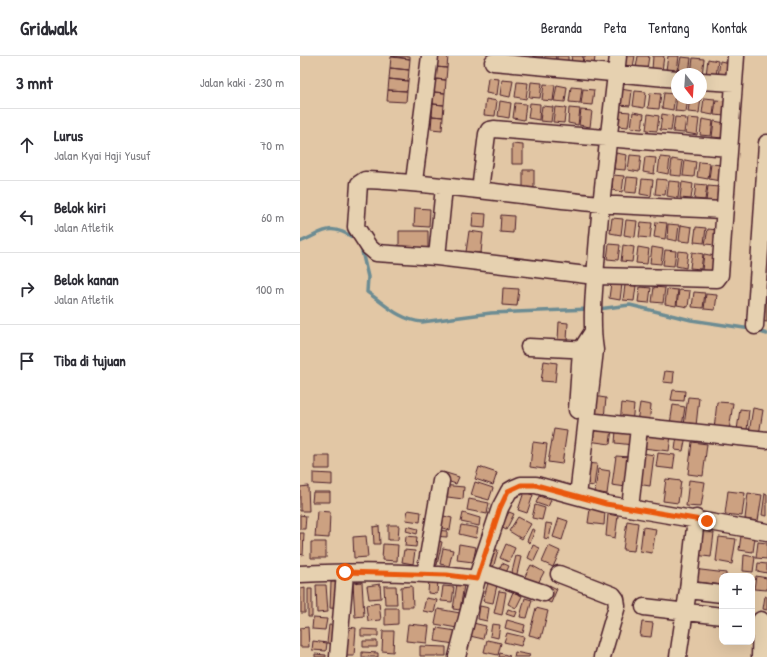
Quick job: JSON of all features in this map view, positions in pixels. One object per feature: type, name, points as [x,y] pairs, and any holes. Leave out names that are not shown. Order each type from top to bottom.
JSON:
[{"type":"street","points":[[414,182],[430,56]]},
{"type":"street","points":[[572,495],[588,350],[593,319],[601,204],[618,56]]},
{"type":"street","points":[[725,210],[601,204],[444,187],[414,182],[365,180],[361,181],[359,184],[356,227],[369,247],[376,253],[437,257],[595,276],[718,279],[720,275],[725,210],[729,148],[736,56]]},
{"type":"street","points":[[493,62],[671,79]]},
{"type":"street","points":[[707,81],[734,83]]},
{"type":"street","points":[[480,190],[487,134],[489,130],[729,148]]},
{"type":"street","points":[[755,326],[767,143]]},
{"type":"street","points":[[437,257],[444,187]]},
{"type":"street","points":[[529,347],[588,350]]},
{"type":"street","points":[[596,422],[639,428],[767,440]]},
{"type":"street","points":[[630,508],[639,428]]},
{"type":"street","points":[[424,574],[441,481]]},
{"type":"street","points":[[457,657],[478,575],[500,508],[508,491],[521,485],[536,485],[630,508],[696,518],[767,532]]},
{"type":"street","points":[[678,657],[688,590],[696,518]]},
{"type":"street","points":[[338,657],[345,572]]},
{"type":"street","points":[[300,574],[345,572],[478,575],[544,593]]},
{"type":"street","points":[[559,574],[613,595],[616,599],[617,606],[602,657]]},
{"type":"street","points":[[688,590],[719,594]]},
{"type":"street","points":[[644,607],[685,613],[719,616]]},
{"type":"street","points":[[760,620],[760,657]]},
{"type":"building","points":[[391,56],[410,56],[410,59]]},
{"type":"building","points":[[437,56],[448,56],[447,68],[436,67]]},
{"type":"building","points":[[532,56],[543,56],[542,59]]},
{"type":"building","points":[[545,56],[556,56],[555,61],[544,60]]},
{"type":"building","points":[[557,56],[568,56],[568,62],[557,61]]},
{"type":"building","points":[[572,56],[583,56],[582,64],[571,62]]},
{"type":"building","points":[[584,56],[595,56],[594,66],[583,64]]},
{"type":"building","points":[[624,56],[635,56],[633,67],[623,66]]},
{"type":"building","points":[[638,56],[649,56],[647,69],[636,68]]},
{"type":"building","points":[[653,56],[664,56],[662,71],[652,70]]},
{"type":"building","points":[[668,56],[679,56],[677,68],[671,68],[671,70],[666,70]]},
{"type":"building","points":[[391,57],[410,59],[409,70],[390,68]]},
{"type":"building","points":[[681,57],[691,58],[690,68],[679,68]]},
{"type":"building","points":[[693,58],[704,59],[703,68],[692,68]]},
{"type":"building","points":[[708,59],[718,61],[716,76],[707,75]]},
{"type":"building","points":[[720,61],[730,63],[728,78],[718,77]]},
{"type":"building","points":[[436,67],[447,68],[446,80],[435,79]]},
{"type":"building","points":[[390,68],[409,70],[408,81],[389,79]]},
{"type":"building","points":[[488,78],[499,79],[497,95],[486,93]]},
{"type":"building","points":[[389,79],[408,81],[407,91],[388,90]]},
{"type":"building","points":[[435,79],[446,80],[445,93],[434,92]]},
{"type":"building","points":[[502,80],[513,81],[510,97],[500,95]]},
{"type":"building","points":[[517,82],[528,83],[526,99],[515,97]]},
{"type":"building","points":[[531,82],[542,83],[540,98],[529,97]]},
{"type":"building","points":[[544,84],[555,85],[553,101],[542,100]]},
{"type":"building","points":[[557,85],[567,87],[565,102],[554,101]]},
{"type":"building","points":[[571,87],[582,88],[580,103],[569,102]]},
{"type":"building","points":[[583,89],[594,90],[592,105],[581,104]]},
{"type":"building","points":[[621,89],[632,91],[630,106],[619,105]]},
{"type":"building","points":[[388,90],[407,91],[406,102],[387,101]]},
{"type":"building","points":[[635,91],[646,92],[644,108],[633,106]]},
{"type":"building","points":[[434,92],[445,93],[444,105],[433,104]]},
{"type":"building","points":[[650,93],[661,94],[659,109],[648,108]]},
{"type":"building","points":[[664,93],[671,94],[671,104],[674,104],[673,110],[662,108]]},
{"type":"building","points":[[707,98],[715,99],[713,115],[702,113],[703,104],[707,104]]},
{"type":"building","points":[[486,99],[497,101],[495,116],[484,115]]},
{"type":"building","points":[[716,100],[727,101],[725,116],[714,115]]},
{"type":"building","points":[[500,101],[511,103],[509,118],[498,116]]},
{"type":"building","points":[[515,103],[526,104],[524,120],[513,118]]},
{"type":"building","points":[[530,103],[540,104],[539,120],[528,118]]},
{"type":"building","points":[[433,104],[444,105],[443,117],[432,116]]},
{"type":"building","points":[[676,104],[687,104],[686,112],[675,111]]},
{"type":"building","points":[[689,104],[700,104],[699,113],[688,112]]},
{"type":"building","points":[[542,106],[553,107],[551,122],[540,121]]},
{"type":"building","points":[[555,107],[566,108],[564,123],[553,122]]},
{"type":"building","points":[[569,108],[580,109],[578,125],[568,123]]},
{"type":"building","points":[[581,110],[592,111],[590,127],[579,125]]},
{"type":"building","points":[[619,111],[630,112],[628,127],[617,126]]},
{"type":"building","points":[[633,112],[644,114],[642,129],[631,128]]},
{"type":"building","points":[[648,114],[659,116],[657,131],[646,130]]},
{"type":"building","points":[[662,114],[673,116],[671,131],[660,130]]},
{"type":"building","points":[[432,116],[443,117],[442,130],[431,129]]},
{"type":"building","points":[[675,117],[686,118],[684,133],[673,132]]},
{"type":"building","points":[[688,118],[699,119],[697,135],[686,133]]},
{"type":"building","points":[[702,119],[713,121],[711,136],[700,135]]},
{"type":"building","points":[[714,121],[725,123],[723,138],[712,137]]},
{"type":"building","points":[[512,144],[523,145],[523,164],[512,164]]},
{"type":"building","points":[[616,153],[627,155],[625,170],[614,169]]},
{"type":"building","points":[[630,155],[641,156],[639,172],[628,170]]},
{"type":"building","points":[[645,157],[656,158],[654,174],[643,172]]},
{"type":"building","points":[[660,157],[670,158],[668,174],[658,172]]},
{"type":"building","points":[[672,159],[683,161],[681,176],[670,175]]},
{"type":"building","points":[[685,160],[696,162],[694,177],[683,176]]},
{"type":"building","points":[[699,162],[710,163],[708,179],[697,177]]},
{"type":"building","points":[[711,164],[722,165],[720,181],[709,179]]},
{"type":"building","points":[[523,170],[534,170],[534,188],[523,187]]},
{"type":"building","points":[[613,175],[624,176],[622,192],[612,190]]},
{"type":"building","points":[[627,177],[638,178],[636,193],[625,192]]},
{"type":"building","points":[[642,179],[653,180],[651,196],[640,194]]},
{"type":"building","points":[[657,179],[667,180],[665,195],[655,194]]},
{"type":"building","points":[[669,181],[680,182],[678,198],[667,196]]},
{"type":"building","points":[[682,182],[693,184],[691,199],[680,198]]},
{"type":"building","points":[[696,184],[707,185],[705,200],[694,199]]},
{"type":"building","points":[[708,186],[719,187],[717,202],[706,201]]},
{"type":"building","points":[[415,208],[430,209],[429,227],[414,226]]},
{"type":"building","points":[[473,213],[486,214],[485,228],[472,227]]},
{"type":"building","points":[[501,215],[514,216],[513,233],[500,232]]},
{"type":"building","points":[[612,218],[623,219],[621,235],[610,233]]},
{"type":"building","points":[[626,220],[637,221],[635,237],[624,235]]},
{"type":"building","points":[[641,222],[652,223],[650,238],[639,237]]},
{"type":"building","points":[[656,222],[667,223],[665,239],[654,237]]},
{"type":"building","points":[[668,224],[679,225],[677,241],[667,239]]},
{"type":"building","points":[[681,225],[692,227],[690,242],[679,241]]},
{"type":"building","points":[[696,227],[706,228],[704,243],[694,242]]},
{"type":"building","points":[[708,229],[718,230],[716,245],[705,244]]},
{"type":"building","points":[[399,231],[428,231],[428,253],[399,252]]},
{"type":"building","points":[[469,231],[483,233],[481,253],[466,252]]},
{"type":"building","points":[[609,244],[620,245],[618,260],[607,259]]},
{"type":"building","points":[[623,245],[634,247],[632,262],[621,261]]},
{"type":"building","points":[[638,247],[649,249],[647,264],[636,263]]},
{"type":"building","points":[[652,247],[663,249],[661,264],[650,263]]},
{"type":"building","points":[[665,250],[676,251],[674,266],[663,265]]},
{"type":"building","points":[[678,251],[688,252],[686,268],[676,266]]},
{"type":"building","points":[[692,252],[703,254],[701,269],[690,268]]},
{"type":"building","points":[[704,254],[715,256],[713,271],[702,270]]},
{"type":"building","points":[[611,283],[622,284],[620,300],[609,298]]},
{"type":"building","points":[[625,285],[636,286],[634,301],[623,300]]},
{"type":"building","points":[[640,287],[651,288],[649,303],[638,302]]},
{"type":"building","points":[[654,287],[665,288],[663,303],[652,302]]},
{"type":"building","points":[[503,288],[519,289],[517,306],[502,305]]},
{"type":"building","points":[[667,289],[678,290],[676,306],[665,304]]},
{"type":"building","points":[[679,290],[690,291],[688,307],[677,305]]},
{"type":"building","points":[[694,292],[705,293],[703,308],[692,307]]},
{"type":"building","points":[[706,294],[717,295],[715,310],[704,309]]},
{"type":"building","points":[[762,297],[767,298],[767,322],[761,321]]},
{"type":"building","points":[[559,322],[568,323],[567,341],[558,340]]},
{"type":"building","points":[[544,361],[557,363],[555,382],[541,381]]},
{"type":"building","points":[[665,371],[674,372],[673,383],[663,382]]},
{"type":"building","points":[[673,390],[685,391],[684,401],[671,400]]},
{"type":"building","points":[[593,396],[606,398],[604,418],[590,417]]},
{"type":"building","points":[[688,397],[699,398],[696,426],[684,425]]},
{"type":"building","points":[[717,402],[733,403],[729,431],[714,429]]},
{"type":"building","points":[[622,403],[634,405],[632,423],[620,422]]},
{"type":"building","points":[[640,403],[651,405],[649,424],[637,422]]},
{"type":"building","points":[[673,405],[685,407],[682,426],[670,424]]},
{"type":"building","points":[[753,408],[763,410],[759,435],[749,433]]},
{"type":"building","points":[[740,409],[749,410],[747,431],[737,430]]},
{"type":"building","points":[[590,427],[612,429],[610,444],[588,441]]},
{"type":"building","points":[[554,429],[567,431],[562,464],[548,462]]},
{"type":"building","points":[[616,430],[635,432],[633,445],[615,443]]},
{"type":"building","points":[[645,432],[671,435],[669,451],[643,448]]},
{"type":"building","points":[[677,435],[686,436],[683,451],[675,450]]},
{"type":"building","points":[[533,442],[547,444],[544,469],[530,467]]},
{"type":"building","points":[[692,442],[707,444],[703,476],[688,474]]},
{"type":"building","points":[[642,453],[654,455],[650,486],[637,484]]},
{"type":"building","points":[[658,453],[675,455],[673,469],[656,467]]},
{"type":"building","points":[[315,456],[330,456],[330,469],[315,469]]},
{"type":"building","points":[[616,456],[630,457],[626,487],[612,485]]},
{"type":"building","points":[[585,463],[597,464],[594,486],[582,484]]},
{"type":"building","points":[[479,467],[497,473],[493,485],[475,479]]},
{"type":"building","points":[[598,469],[610,471],[607,494],[595,492]]},
{"type":"building","points":[[443,472],[459,477],[456,484],[441,479]]},
{"type":"building","points":[[313,473],[332,474],[332,485],[313,484]]},
{"type":"building","points":[[666,479],[681,481],[678,503],[663,501]]},
{"type":"building","points":[[689,480],[705,482],[701,507],[686,506]]},
{"type":"building","points":[[475,482],[493,488],[489,500],[471,495]]},
{"type":"building","points":[[441,485],[464,487],[463,499],[440,496]]},
{"type":"building","points":[[308,486],[309,511],[300,511],[300,487]]},
{"type":"building","points":[[728,491],[745,493],[742,516],[725,514]]},
{"type":"building","points":[[313,492],[330,492],[330,502],[312,502]]},
{"type":"building","points":[[524,492],[533,495],[527,513],[518,510]]},
{"type":"building","points":[[748,493],[762,495],[758,521],[745,519]]},
{"type":"building","points":[[765,493],[767,494],[767,516],[762,515]]},
{"type":"building","points":[[539,496],[551,500],[548,507],[536,503]]},
{"type":"building","points":[[469,499],[489,503],[487,514],[467,510]]},
{"type":"building","points":[[535,505],[545,508],[542,520],[532,518]]},
{"type":"building","points":[[590,509],[605,511],[604,525],[588,523]]},
{"type":"building","points":[[408,510],[421,512],[420,522],[406,520]]},
{"type":"building","points":[[317,511],[330,512],[329,538],[315,537]]},
{"type":"building","points":[[509,512],[514,514],[506,530],[501,527]]},
{"type":"building","points":[[463,513],[480,518],[479,526],[461,522]]},
{"type":"building","points":[[436,514],[452,518],[450,530],[435,526]]},
{"type":"building","points":[[608,514],[618,516],[615,538],[606,536]]},
{"type":"building","points":[[300,515],[306,516],[305,529],[300,529]]},
{"type":"building","points":[[518,517],[531,524],[522,539],[509,531]]},
{"type":"building","points":[[559,518],[568,521],[562,540],[553,537]]},
{"type":"building","points":[[627,521],[638,523],[634,551],[623,550]]},
{"type":"building","points":[[546,523],[552,524],[549,539],[544,538]]},
{"type":"building","points":[[388,525],[399,525],[398,540],[388,540]]},
{"type":"building","points":[[461,525],[478,528],[476,538],[459,534]]},
{"type":"building","points":[[379,526],[380,544],[374,544],[373,527]]},
{"type":"building","points":[[407,526],[418,529],[417,534],[406,531]]},
{"type":"building","points":[[643,527],[656,529],[652,553],[640,551]]},
{"type":"building","points":[[532,529],[535,530],[530,543],[527,541]]},
{"type":"building","points":[[433,530],[447,531],[447,537],[432,536]]},
{"type":"building","points":[[698,531],[714,533],[711,557],[695,555]]},
{"type":"building","points":[[300,533],[304,533],[303,555],[300,554]]},
{"type":"building","points":[[366,536],[368,557],[354,558],[353,537]]},
{"type":"building","points":[[406,536],[417,537],[416,547],[405,546]]},
{"type":"building","points":[[741,536],[755,538],[753,552],[739,550]]},
{"type":"building","points":[[719,537],[736,539],[732,564],[716,561]]},
{"type":"building","points":[[433,540],[442,542],[437,565],[429,564]]},
{"type":"building","points":[[311,542],[326,542],[326,558],[311,558]]},
{"type":"building","points":[[758,542],[767,543],[767,559],[756,558]]},
{"type":"building","points":[[383,544],[398,545],[397,561],[382,560]]},
{"type":"building","points":[[459,544],[476,547],[473,562],[457,560]]},
{"type":"building","points":[[506,544],[515,548],[509,562],[500,558]]},
{"type":"building","points":[[533,545],[540,548],[534,561],[528,558]]},
{"type":"building","points":[[549,546],[560,551],[553,567],[542,562]]},
{"type":"building","points":[[443,548],[453,550],[449,566],[440,564]]},
{"type":"building","points":[[492,549],[498,550],[492,572],[487,571]]},
{"type":"building","points":[[404,550],[415,551],[413,564],[402,562]]},
{"type":"building","points":[[744,555],[755,557],[753,572],[743,571]]},
{"type":"building","points":[[516,556],[521,557],[516,578],[511,576]]},
{"type":"building","points":[[502,563],[509,566],[504,577],[497,574]]},
{"type":"building","points":[[758,563],[767,564],[767,573],[757,571]]},
{"type":"building","points":[[531,565],[544,572],[536,587],[523,580]]},
{"type":"building","points":[[693,569],[726,573],[719,573],[719,585],[691,581]]},
{"type":"building","points":[[756,576],[767,578],[767,590],[755,589]]},
{"type":"building","points":[[429,579],[438,580],[437,594],[428,593]]},
{"type":"building","points":[[331,582],[340,582],[340,609],[330,608]]},
{"type":"building","points":[[362,582],[364,616],[355,617],[353,583]]},
{"type":"building","points":[[488,583],[497,585],[493,603],[483,601]]},
{"type":"building","points":[[380,584],[381,598],[369,599],[367,586]]},
{"type":"building","points":[[457,584],[464,585],[460,610],[453,609]]},
{"type":"building","points":[[316,585],[326,585],[328,612],[317,613]]},
{"type":"building","points":[[549,585],[557,589],[551,603],[542,599]]},
{"type":"building","points":[[384,586],[396,586],[397,604],[385,604]]},
{"type":"building","points":[[412,586],[413,607],[402,607],[401,587]]},
{"type":"building","points":[[443,586],[454,587],[452,602],[441,601]]},
{"type":"building","points":[[305,588],[305,613],[301,613],[301,589]]},
{"type":"building","points":[[308,589],[312,589],[312,617],[308,617]]},
{"type":"building","points":[[499,591],[506,592],[502,615],[494,613]]},
{"type":"building","points":[[513,592],[522,596],[516,608],[508,604]]},
{"type":"building","points":[[765,596],[767,597],[767,610],[763,609]]},
{"type":"building","points":[[426,598],[437,600],[434,613],[423,611]]},
{"type":"building","points":[[525,598],[532,600],[527,618],[520,617]]},
{"type":"building","points":[[379,603],[381,620],[368,621],[366,605]]},
{"type":"building","points":[[480,606],[489,608],[487,621],[478,619]]},
{"type":"building","points":[[385,608],[398,608],[398,624],[385,625]]},
{"type":"building","points":[[536,608],[548,611],[541,638],[529,635]]},
{"type":"building","points":[[438,609],[460,613],[457,628],[435,624]]},
{"type":"building","points":[[508,609],[517,612],[515,617],[506,614]]},
{"type":"building","points":[[313,618],[327,619],[325,630],[312,629]]},
{"type":"building","points":[[507,620],[525,625],[523,633],[505,628]]},
{"type":"building","points":[[642,622],[653,623],[651,637],[640,636]]},
{"type":"building","points":[[473,623],[486,626],[483,639],[470,636]]},
{"type":"building","points":[[408,624],[429,626],[427,643],[406,641]]},
{"type":"building","points":[[492,624],[500,625],[498,638],[490,636]]},
{"type":"building","points":[[329,625],[339,626],[337,644],[327,643]]},
{"type":"building","points":[[308,627],[309,647],[300,647],[300,628]]},
{"type":"building","points":[[348,627],[356,628],[354,656],[345,656]]},
{"type":"building","points":[[437,628],[456,631],[454,644],[435,641]]},
{"type":"building","points":[[361,629],[378,630],[378,636],[361,636]]},
{"type":"building","points":[[383,631],[394,631],[393,652],[382,651]]},
{"type":"building","points":[[507,633],[524,637],[521,646],[504,642]]},
{"type":"building","points":[[487,640],[501,643],[498,655],[484,652]]},
{"type":"building","points":[[313,641],[327,643],[326,651],[312,650]]},
{"type":"building","points":[[363,641],[377,641],[377,647],[363,647]]},
{"type":"building","points":[[420,646],[446,647],[446,656],[420,656]]},
{"type":"building","points":[[362,652],[378,653],[378,657],[362,657]]},
{"type":"building","points":[[515,652],[530,655],[529,657],[514,657]]},
{"type":"building","points":[[500,653],[510,656],[499,657]]},
{"type":"building","points":[[315,654],[326,655],[326,657],[315,657]]},
{"type":"waterway","points":[[300,242],[327,230],[339,231],[356,239]]},
{"type":"waterway","points":[[361,247],[368,277],[367,292],[399,315],[414,321],[422,322],[491,313],[590,309]]},
{"type":"waterway","points":[[598,309],[630,305],[691,320],[751,329]]},
{"type":"waterway","points":[[757,331],[767,334]]},
{"type":"route","points":[[345,572],[447,575],[477,579],[500,508],[508,491],[521,485],[536,485],[606,504],[707,521]]}]
